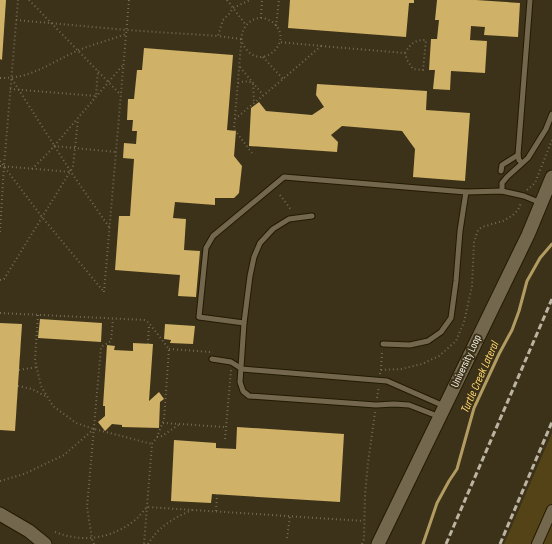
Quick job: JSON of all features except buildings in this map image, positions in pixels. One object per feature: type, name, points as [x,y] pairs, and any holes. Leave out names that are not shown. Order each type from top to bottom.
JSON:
[{"type":"street","name":"University Loop","points":[[378,544],[528,236],[552,177]]},
{"type":"street","points":[[537,544],[552,510]]},
{"type":"street","points":[[0,514],[29,531],[45,544]]},
{"type":"lane","points":[[522,162],[519,160],[518,156],[530,0]]},
{"type":"lane","points":[[502,191],[502,183],[522,162],[528,158],[546,129],[552,114]]},
{"type":"lane","points":[[501,171],[502,165],[518,156]]},
{"type":"lane","points":[[244,323],[199,317],[206,248],[213,236],[284,177],[449,191],[502,191],[524,196],[541,203]]},
{"type":"lane","points":[[383,344],[410,344],[428,341],[441,332],[451,318],[460,231],[466,192]]},
{"type":"lane","points":[[312,216],[289,219],[273,229],[260,243],[254,257],[250,273],[244,323],[240,382],[243,392],[248,396],[376,405],[409,405],[442,412]]},
{"type":"lane","points":[[212,359],[231,362],[242,369],[387,381],[442,412]]},
{"type":"path","points":[[0,232],[18,0]]},
{"type":"path","points":[[29,0],[121,94]]},
{"type":"path","points":[[0,161],[42,217],[104,292],[129,0]]},
{"type":"path","points":[[227,0],[246,25]]},
{"type":"path","points":[[218,36],[223,20],[233,8],[250,0]]},
{"type":"path","points":[[261,18],[262,0]]},
{"type":"path","points":[[276,26],[279,0]]},
{"type":"path","points":[[242,39],[246,50],[251,54],[263,57],[273,52],[277,48],[280,37],[276,26],[267,19],[261,18],[254,19],[249,22],[242,33],[234,129],[252,153]]},
{"type":"path","points":[[16,20],[242,39]]},
{"type":"path","points":[[0,78],[11,78],[37,71],[78,50],[126,34]]},
{"type":"path","points":[[416,40],[426,40],[423,70],[413,68],[407,60],[405,53],[416,40]]},
{"type":"path","points":[[279,42],[405,53]]},
{"type":"path","points":[[235,119],[321,46]]},
{"type":"path","points":[[263,57],[283,79]]},
{"type":"path","points":[[32,169],[78,119],[124,64]]},
{"type":"path","points":[[239,66],[263,95]]},
{"type":"path","points":[[96,96],[98,70]]},
{"type":"path","points":[[11,78],[71,172],[110,228]]},
{"type":"path","points":[[238,83],[242,81],[252,83]]},
{"type":"path","points":[[252,83],[254,103]]},
{"type":"path","points":[[10,89],[96,96]]},
{"type":"path","points":[[0,280],[4,279],[71,172],[73,167],[78,119]]},
{"type":"path","points":[[54,146],[116,152]]},
{"type":"path","points":[[0,166],[71,172]]},
{"type":"path","points":[[280,195],[294,213]]},
{"type":"path","points":[[0,314],[145,320],[169,349],[164,419],[157,437],[152,444],[144,544]]},
{"type":"path","points":[[38,315],[35,360],[41,386],[53,406],[76,423],[152,444]]},
{"type":"path","points":[[94,544],[87,507],[101,347],[111,342],[113,319]]},
{"type":"path","points":[[148,344],[149,324]]},
{"type":"path","points":[[381,370],[383,344]]},
{"type":"path","points":[[169,349],[216,352]]},
{"type":"path","points":[[19,370],[37,367]]},
{"type":"path","points":[[225,439],[230,370]]},
{"type":"path","points":[[18,386],[32,389],[48,398]]},
{"type":"path","points":[[162,423],[225,427]]},
{"type":"path","points":[[157,437],[162,436],[180,424]]},
{"type":"path","points":[[0,481],[24,474],[64,455],[94,429]]},
{"type":"path","points":[[216,511],[217,494]]},
{"type":"path","points":[[55,532],[64,536],[92,539],[111,534],[134,520],[147,507],[364,521]]},
{"type":"path","points":[[148,544],[153,536],[164,525],[193,510]]},
{"type":"path","points":[[287,538],[290,516]]},
{"type":"shaded area","points":[[552,433],[552,544],[504,544]]},
{"type":"waterway","name":"Turtle Creek Lateral","points":[[423,544],[437,503],[457,469],[474,408],[512,330],[527,281],[540,258],[552,244]]},
{"type":"railway","points":[[446,544],[552,299]]},
{"type":"railway","points":[[500,544],[552,422]]}]
